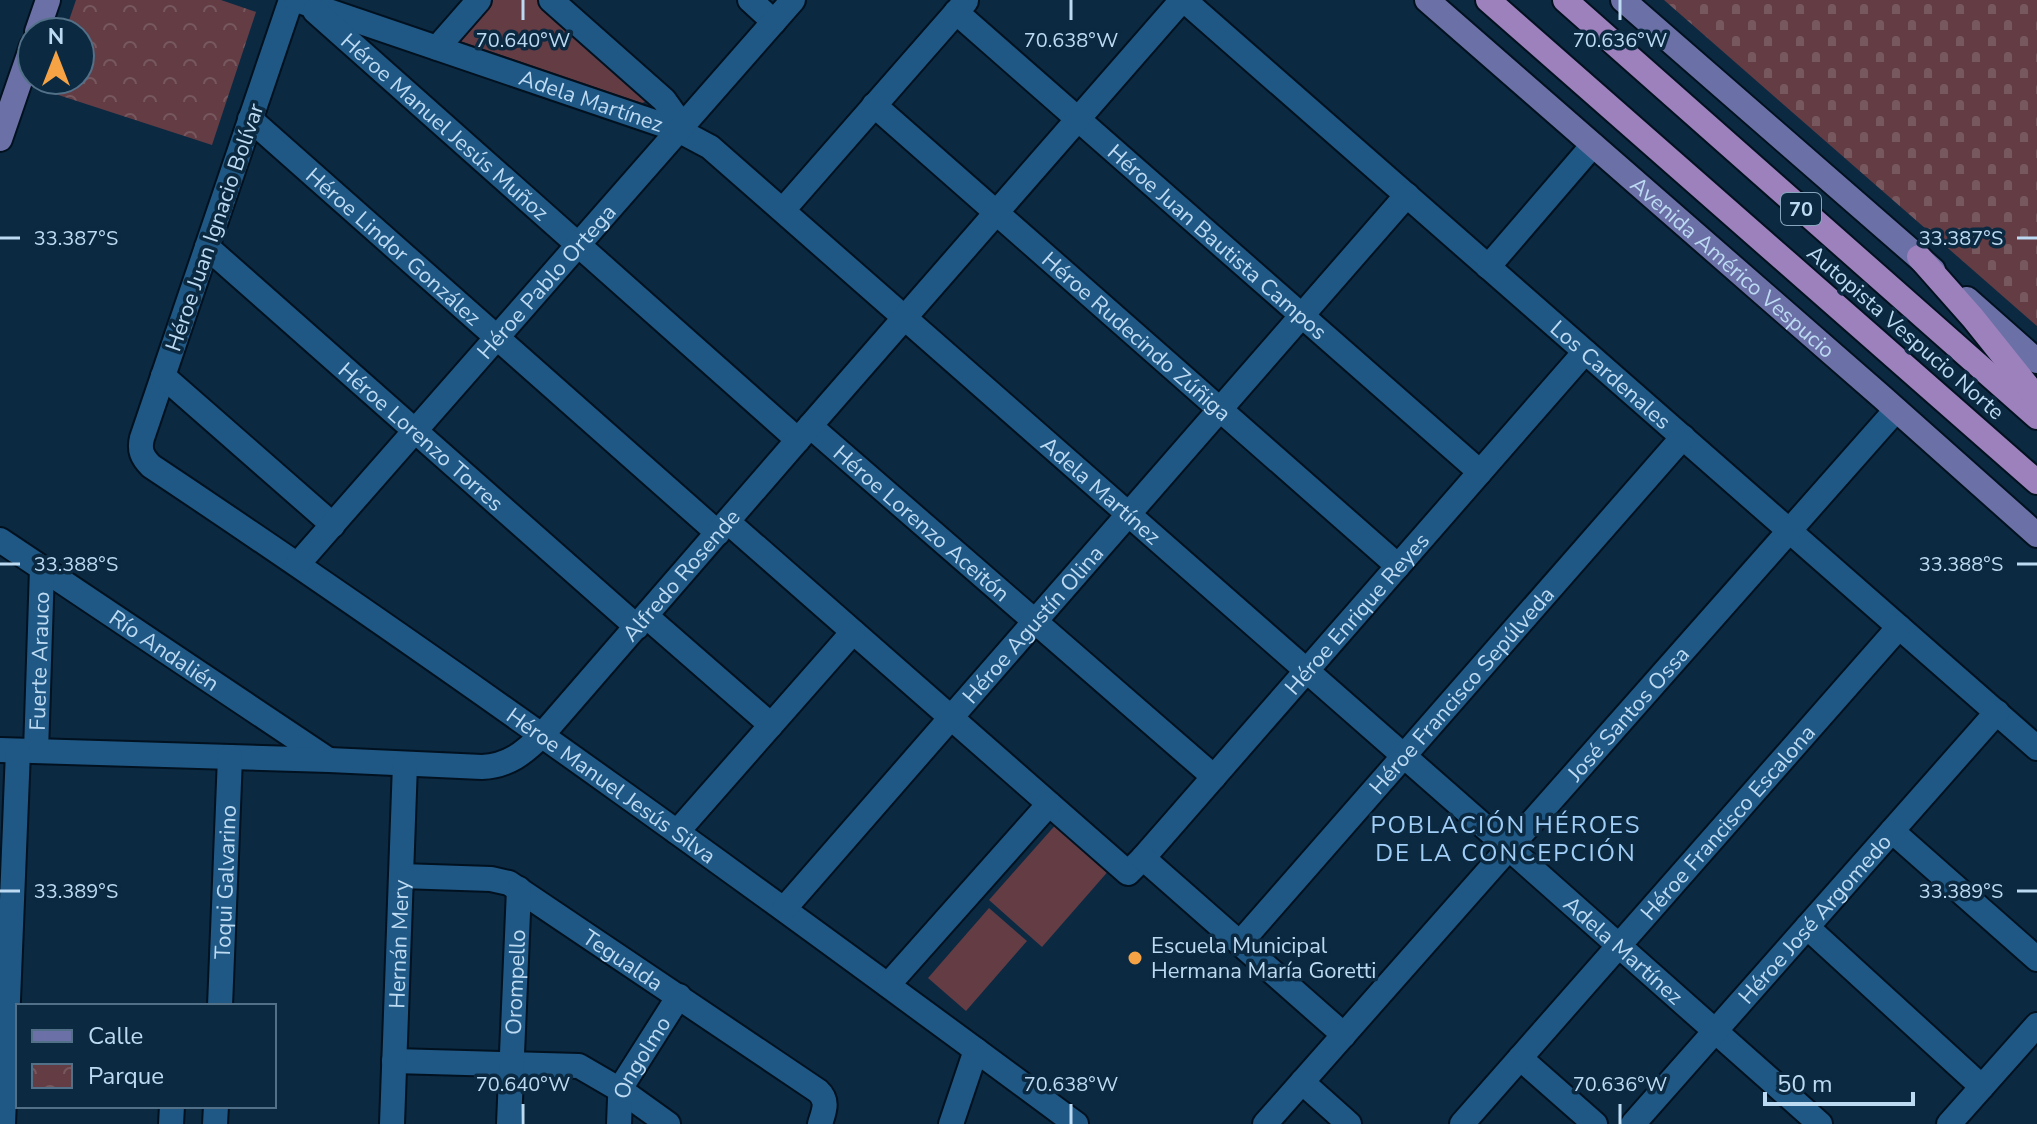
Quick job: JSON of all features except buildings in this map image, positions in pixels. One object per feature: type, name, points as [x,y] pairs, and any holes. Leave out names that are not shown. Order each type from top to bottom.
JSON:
[{"type":"highway","points":[[1473,0],[1535,41]]},
{"type":"highway","name":"Autopista Vespucio Norte","points":[[1488,0],[2037,482]]},
{"type":"highway","name":"Autopista Vespucio Norte","points":[[1565,0],[2037,417]]},
{"type":"highway","points":[[1919,257],[2037,398]]},
{"type":"main road","name":"Avenida Américo Vespucio","points":[[1427,0],[2037,535]]},
{"type":"main road","points":[[1623,0],[2037,361]]},
{"type":"main road","points":[[0,139],[16,92]]},
{"type":"street","points":[[437,48],[479,0]]},
{"type":"street","points":[[551,0],[664,100],[674,114],[678,130]]},
{"type":"street","points":[[750,0],[774,22]]},
{"type":"street","name":"Héroe Pablo Ortega","points":[[298,564],[793,0]]},
{"type":"street","name":"Alfredo Rosende","points":[[18,751],[493,767],[516,758],[542,735],[1183,0]]},
{"type":"street","name":"Los Cardenales","points":[[1183,0],[2037,748]]},
{"type":"street","name":"Adela Martínez","points":[[298,1],[678,130],[720,154],[1820,1124]]},
{"type":"street","name":"Héroe Juan Ignacio Bolívar","points":[[141,454],[142,438],[250,119],[298,1]]},
{"type":"street","name":"Héroe Manuel Jesús Muñoz","points":[[298,1],[578,245],[804,433]]},
{"type":"street","points":[[783,210],[961,6]]},
{"type":"street","name":"Héroe Juan Bautista Campos","points":[[961,6],[1079,119],[1480,472]]},
{"type":"street","name":"Héroe Rudecindo Zúñiga","points":[[874,105],[1398,566]]},
{"type":"street","name":"Héroe Lindor González","points":[[250,119],[497,338],[853,632],[1049,804],[1240,943],[1344,1035]]},
{"type":"street","points":[[1488,267],[1593,145]]},
{"type":"street","name":"Héroe Agustín Olina","points":[[784,909],[1407,195]]},
{"type":"street","name":"Héroe Lorenzo Torres","points":[[207,247],[415,431],[771,725]]},
{"type":"street","name":"Héroe Enrique Reyes","points":[[1136,865],[1585,352]]},
{"type":"street","points":[[163,376],[333,525]]},
{"type":"street","name":"José Santos Ossa","points":[[1265,1124],[1896,410]]},
{"type":"street","name":"Héroe Lorenzo Aceitón","points":[[804,433],[1035,621],[1214,777]]},
{"type":"street","name":"Héroe Francisco Sepúlveda","points":[[1240,943],[1683,437]]},
{"type":"street","name":"Héroe Manuel Jesús Silva","points":[[141,454],[151,466],[298,564],[542,735],[1076,1124]]},
{"type":"street","name":"Río Andalién","points":[[0,540],[329,760]]},
{"type":"street","name":"Fuerte Arauco","points":[[3,1124],[13,1023],[18,751],[42,569]]},
{"type":"street","name":"Héroe Francisco Escalona","points":[[1462,1124],[1899,627]]},
{"type":"street","points":[[677,832],[853,632]]},
{"type":"street","name":"Héroe José Argomedo","points":[[1633,1124],[1997,712]]},
{"type":"street","name":"Toqui Galvarino","points":[[220,1004],[230,757]]},
{"type":"street","name":"Hernán Mery","points":[[392,1124],[405,764]]},
{"type":"street","points":[[888,985],[1049,804]]},
{"type":"street","points":[[1892,831],[2037,959]]},
{"type":"street","name":"Tegualda","points":[[401,876],[491,879],[509,883],[818,1091],[822,1112]]},
{"type":"street","name":"Orompello","points":[[509,1124],[519,889]]},
{"type":"street","points":[[1807,927],[1982,1087]]},
{"type":"street","name":"Ongolmo","points":[[619,1124],[622,1091],[629,1074],[679,996]]},
{"type":"street","points":[[1949,1124],[2037,1025]]},
{"type":"street","points":[[951,1124],[976,1050]]},
{"type":"street","points":[[1520,1058],[1595,1124]]},
{"type":"street","points":[[394,1061],[579,1066],[622,1091],[668,1124]]},
{"type":"street","points":[[1302,1082],[1349,1124]]},
{"type":"green space","points":[[76,0],[221,0],[256,12],[212,145],[61,96],[96,96],[96,16],[70,16]]},
{"type":"green space","points":[[493,0],[539,0],[652,99],[642,103],[454,39]]},
{"type":"green space","points":[[1664,0],[2037,0],[2037,326]]},
{"type":"green space","points":[[1059,821],[1111,868],[1042,947],[989,900]]},
{"type":"green space","points":[[989,908],[1027,941],[966,1011],[928,978]]},
{"type":"place","name":"Escuela Municipal Hermana María Goretti","points":[[1135,958]]},
{"type":"district","name":"POBLACIÓN HÉROES DE LA CONCEPCIÓN","points":[[1506,839]]}]
